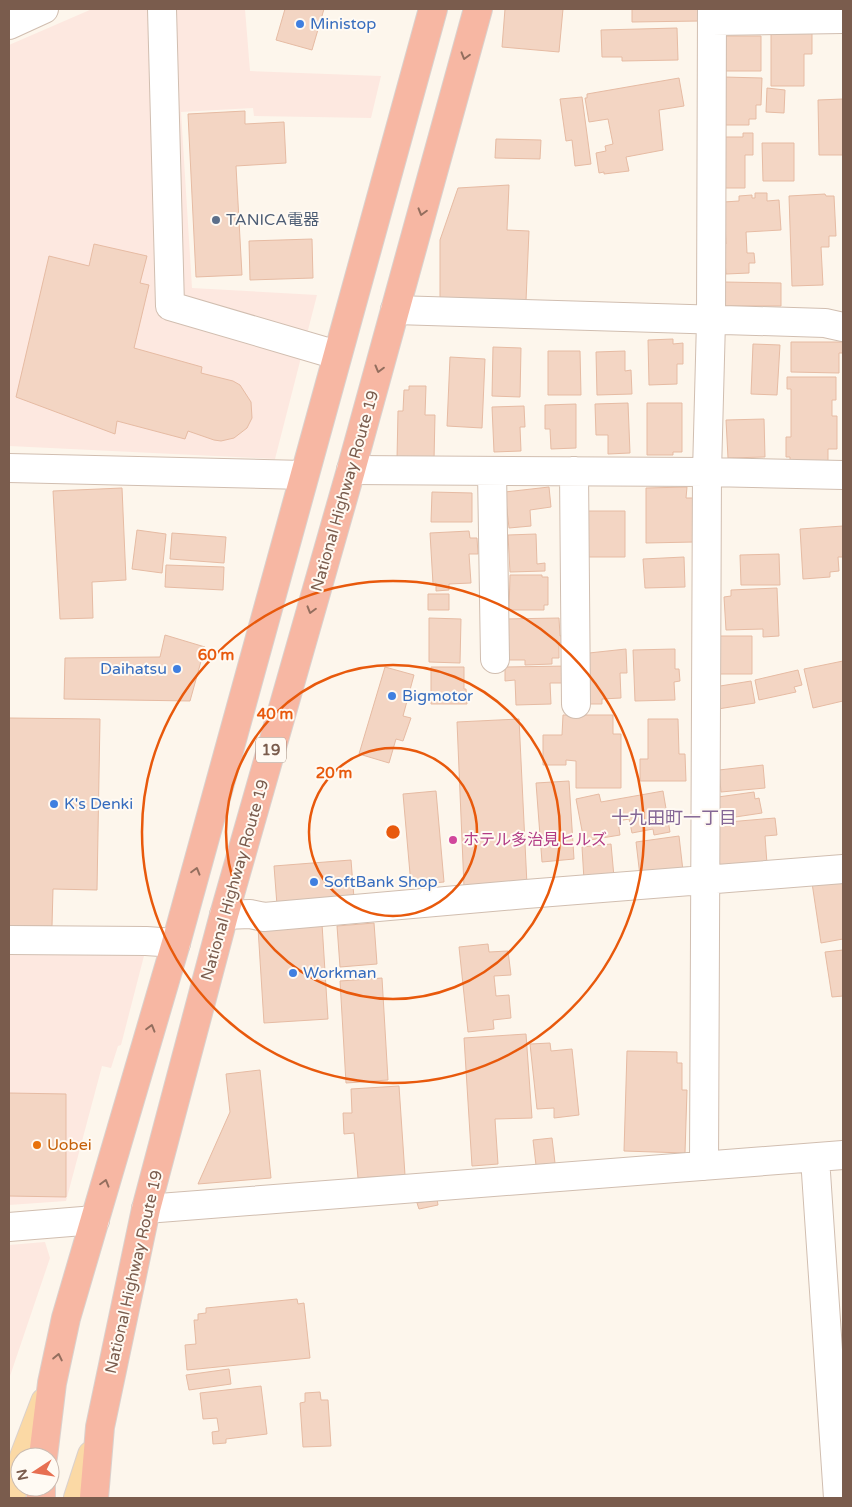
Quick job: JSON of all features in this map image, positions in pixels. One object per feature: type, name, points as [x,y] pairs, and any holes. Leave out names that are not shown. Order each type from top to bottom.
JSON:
[{"type":"highway","name":"19","points":[[44,1447],[52,1383],[66,1318],[176,944],[433,9]]},
{"type":"highway","name":"National Highway Route 19","points":[[94,1498],[100,1427],[146,1209],[224,915],[351,470],[478,9]]},
{"type":"main road","points":[[28,1447],[52,1383]]},
{"type":"main road","points":[[78,1498],[100,1427]]},
{"type":"street","points":[[9,25],[44,9]]},
{"type":"street","points":[[162,9],[170,306],[337,355]]},
{"type":"street","points":[[704,1166],[712,15],[843,18]]},
{"type":"street","points":[[395,310],[825,323],[843,327]]},
{"type":"street","points":[[9,468],[304,475]]},
{"type":"street","points":[[351,470],[708,472],[843,475]]},
{"type":"street","points":[[492,471],[495,659]]},
{"type":"street","points":[[574,471],[576,704]]},
{"type":"street","points":[[224,915],[250,914],[264,917],[843,869]]},
{"type":"street","points":[[9,940],[146,941],[176,944]]},
{"type":"street","points":[[146,1209],[843,1155]]},
{"type":"street","points":[[815,1158],[838,1498]]},
{"type":"street","points":[[9,1227],[95,1220]]},
{"type":"shaded area","points":[[92,9],[245,9],[250,71],[381,76],[371,118],[254,116],[253,108],[181,112],[192,288],[317,295],[275,459],[9,446],[9,45]]},
{"type":"shaded area","points":[[9,947],[145,952],[121,1045],[118,1046],[111,1068],[102,1066],[66,1201],[9,1205]]},
{"type":"shaded area","points":[[45,1242],[50,1258],[9,1379],[9,1245]]},
{"type":"building","name":"Ministop","points":[[285,9],[324,9],[312,50],[276,40]]},
{"type":"building","points":[[505,9],[563,9],[559,52],[502,47]]},
{"type":"building","points":[[632,9],[700,9],[700,21],[632,22]]},
{"type":"building","points":[[677,28],[678,60],[622,61],[622,57],[602,57],[601,30]]},
{"type":"building","points":[[771,32],[812,32],[812,54],[804,54],[804,86],[771,86]]},
{"type":"building","points":[[721,36],[761,36],[761,71],[721,71]]},
{"type":"building","points":[[724,77],[762,78],[761,105],[756,105],[756,119],[749,119],[749,125],[722,125]]},
{"type":"building","points":[[679,78],[684,106],[659,110],[663,150],[626,157],[629,171],[599,173],[596,153],[606,151],[605,146],[613,144],[608,119],[589,122],[585,98],[587,98],[587,94]]},
{"type":"building","points":[[767,88],[785,90],[784,113],[766,112]]},
{"type":"building","points":[[582,97],[591,164],[575,166],[572,140],[566,141],[560,99]]},
{"type":"building","points":[[843,99],[843,155],[819,155],[818,100]]},
{"type":"building","name":"TANICA電器","points":[[245,111],[245,124],[284,122],[286,163],[236,166],[242,275],[196,277],[188,114]]},
{"type":"building","points":[[743,133],[753,133],[753,155],[745,155],[745,188],[719,188],[720,137],[743,137]]},
{"type":"building","points":[[496,139],[541,140],[540,159],[495,158]]},
{"type":"building","points":[[762,143],[794,143],[794,181],[763,181]]},
{"type":"building","points":[[509,185],[507,230],[529,231],[526,301],[440,298],[440,240],[458,188]]},
{"type":"building","points":[[755,193],[767,193],[767,201],[779,200],[781,230],[746,232],[747,253],[754,253],[755,263],[749,263],[749,273],[726,274],[725,261],[722,261],[722,244],[726,244],[724,202],[739,201],[739,196],[752,195],[752,198],[755,198]]},
{"type":"building","points":[[825,194],[826,196],[834,196],[836,236],[829,236],[829,247],[821,247],[823,285],[792,286],[789,196]]},
{"type":"building","points":[[312,239],[313,278],[250,280],[249,241]]},
{"type":"building","points":[[94,244],[147,256],[140,283],[149,285],[134,348],[202,367],[201,373],[233,381],[240,385],[251,402],[252,418],[247,428],[234,438],[221,441],[188,431],[185,439],[117,421],[115,434],[16,397],[49,256],[89,266]]},
{"type":"building","points":[[724,282],[781,283],[781,306],[724,306]]},
{"type":"building","points":[[673,339],[673,344],[683,343],[683,364],[677,364],[677,384],[649,385],[648,340]]},
{"type":"building","points":[[791,342],[843,342],[843,353],[839,353],[839,373],[791,372]]},
{"type":"building","points":[[753,344],[780,345],[777,395],[751,394]]},
{"type":"building","points":[[493,347],[521,348],[520,397],[492,396]]},
{"type":"building","points":[[548,351],[580,351],[581,395],[548,395]]},
{"type":"building","points":[[625,351],[625,371],[631,370],[632,394],[597,395],[596,352]]},
{"type":"building","points":[[450,357],[485,359],[482,428],[447,426]]},
{"type":"building","points":[[787,377],[836,377],[836,400],[832,400],[832,416],[837,416],[837,449],[828,449],[828,464],[790,463],[790,457],[786,457],[786,437],[791,437],[791,389],[787,389]]},
{"type":"building","points":[[409,386],[426,386],[425,415],[435,415],[434,460],[397,459],[398,411],[403,411],[404,390],[409,390]]},
{"type":"building","points":[[628,403],[630,453],[608,454],[608,435],[596,435],[595,404]]},
{"type":"building","points":[[647,403],[682,403],[682,452],[673,452],[673,455],[647,455]]},
{"type":"building","points":[[576,404],[576,448],[551,449],[550,429],[545,429],[545,405]]},
{"type":"building","points":[[524,406],[525,427],[520,427],[521,451],[494,452],[492,407]]},
{"type":"building","points":[[764,419],[765,457],[728,458],[726,420]]},
{"type":"building","points":[[549,487],[551,507],[530,510],[531,526],[509,528],[505,492]]},
{"type":"building","points":[[687,487],[686,498],[694,498],[694,542],[646,543],[646,488]]},
{"type":"building","points":[[122,488],[126,580],[92,582],[93,618],[60,619],[53,491]]},
{"type":"building","points":[[432,492],[472,493],[472,522],[431,522]]},
{"type":"building","points":[[586,511],[625,511],[625,557],[586,557]]},
{"type":"building","points":[[843,526],[843,557],[838,557],[839,571],[830,572],[830,577],[803,579],[800,529]]},
{"type":"building","points":[[137,530],[166,534],[162,573],[132,569]]},
{"type":"building","points":[[469,531],[470,538],[477,538],[478,554],[469,554],[471,583],[449,584],[449,590],[436,591],[436,583],[433,584],[430,533]]},
{"type":"building","points":[[172,533],[226,537],[224,563],[170,559]]},
{"type":"building","points":[[536,534],[537,564],[545,563],[545,571],[510,572],[508,535]]},
{"type":"building","points":[[779,554],[780,585],[741,585],[740,555]]},
{"type":"building","points":[[684,557],[685,587],[645,588],[643,559]]},
{"type":"building","points":[[166,565],[224,567],[223,590],[165,587]]},
{"type":"building","points":[[510,575],[542,575],[542,577],[548,577],[548,605],[544,605],[544,610],[509,610]]},
{"type":"building","points":[[777,588],[779,636],[763,637],[763,629],[726,630],[724,597],[731,596],[731,590]]},
{"type":"building","points":[[428,594],[449,594],[449,610],[428,610]]},
{"type":"building","points":[[429,618],[461,619],[460,663],[429,662]]},
{"type":"building","points":[[559,618],[560,636],[564,635],[564,643],[559,643],[559,658],[552,658],[552,664],[525,665],[525,660],[505,660],[504,619]]},
{"type":"building","points":[[165,635],[205,647],[190,701],[64,699],[65,658],[160,657]]},
{"type":"building","points":[[716,636],[752,636],[752,674],[716,674]]},
{"type":"building","points":[[626,649],[627,673],[620,673],[621,698],[602,699],[602,704],[590,704],[589,653]]},
{"type":"building","points":[[675,649],[675,669],[679,669],[680,681],[674,682],[675,700],[635,701],[633,650]]},
{"type":"building","points":[[843,661],[843,701],[813,708],[804,669]]},
{"type":"building","points":[[568,666],[568,683],[550,683],[551,704],[516,705],[515,680],[505,681],[505,667]]},
{"type":"building","name":"Bigmotor","points":[[385,667],[414,675],[403,716],[411,718],[403,741],[396,739],[389,763],[359,754]]},
{"type":"building","points":[[431,667],[464,667],[464,689],[466,689],[467,704],[431,704]]},
{"type":"building","points":[[798,670],[802,685],[794,687],[796,692],[759,700],[755,680]]},
{"type":"building","points":[[751,681],[755,703],[718,709],[714,687]]},
{"type":"building","points":[[563,715],[613,715],[613,734],[621,734],[621,788],[576,788],[576,761],[566,760],[566,765],[543,765],[543,735],[562,735]]},
{"type":"building","name":"K's Denki","points":[[9,718],[100,719],[97,890],[53,889],[52,926],[9,926]]},
{"type":"building","points":[[519,719],[527,885],[464,887],[457,722]]},
{"type":"building","points":[[648,719],[678,719],[679,754],[685,754],[686,781],[640,781],[640,759],[648,759]]},
{"type":"building","points":[[763,765],[765,788],[721,792],[719,770]]},
{"type":"building","points":[[569,781],[574,859],[542,862],[536,783]]},
{"type":"building","points":[[436,791],[444,882],[411,885],[403,794]]},
{"type":"building","points":[[663,791],[670,832],[654,835],[653,829],[632,833],[629,819],[618,821],[620,835],[584,841],[576,799],[599,794],[601,802]]},
{"type":"building","points":[[754,792],[755,799],[759,798],[762,813],[722,819],[718,797]]},
{"type":"building","points":[[775,818],[777,835],[765,836],[767,864],[720,868],[716,823]]},
{"type":"building","points":[[679,836],[683,871],[640,876],[636,842]]},
{"type":"building","points":[[611,844],[614,877],[584,880],[582,847]]},
{"type":"building","name":"SoftBank Shop","points":[[351,860],[354,898],[277,905],[274,866]]},
{"type":"building","points":[[843,878],[843,939],[821,943],[812,883]]},
{"type":"building","points":[[374,923],[377,964],[340,967],[337,926]]},
{"type":"building","name":"Workman","points":[[322,924],[328,1019],[264,1023],[258,928]]},
{"type":"building","points":[[488,944],[489,952],[508,951],[511,975],[494,976],[496,996],[509,995],[511,1018],[493,1020],[494,1029],[468,1032],[459,947]]},
{"type":"building","points":[[843,950],[843,996],[832,997],[825,952]]},
{"type":"building","points":[[382,978],[388,1080],[346,1083],[340,981]]},
{"type":"building","points":[[526,1034],[532,1118],[495,1119],[498,1164],[472,1166],[464,1038]]},
{"type":"building","points":[[550,1043],[551,1051],[572,1049],[579,1115],[554,1118],[554,1108],[537,1109],[530,1044]]},
{"type":"building","points":[[627,1051],[677,1052],[677,1063],[682,1063],[682,1090],[687,1090],[685,1153],[624,1151]]},
{"type":"building","points":[[260,1070],[271,1178],[198,1184],[230,1112],[226,1074]]},
{"type":"building","points":[[399,1086],[405,1175],[358,1178],[354,1133],[344,1134],[343,1113],[352,1113],[351,1089]]},
{"type":"building","name":"Uobei","points":[[9,1093],[66,1094],[66,1197],[9,1196]]},
{"type":"building","points":[[552,1138],[555,1163],[536,1165],[533,1140]]},
{"type":"building","points":[[437,1199],[438,1205],[419,1209],[417,1203]]},
{"type":"building","points":[[297,1299],[298,1304],[304,1303],[310,1358],[187,1370],[185,1345],[196,1344],[194,1320],[198,1320],[198,1314],[206,1313],[206,1308]]},
{"type":"building","points":[[229,1369],[231,1384],[189,1390],[186,1375]]},
{"type":"building","points":[[261,1386],[267,1434],[226,1439],[226,1443],[213,1444],[212,1432],[219,1431],[217,1418],[203,1419],[200,1393]]},
{"type":"building","points":[[320,1392],[321,1400],[328,1400],[331,1446],[303,1447],[300,1403],[305,1402],[305,1393]]},
{"type":"place","name":"Ministop","points":[[300,24]]},
{"type":"place","name":"TANICA電器","points":[[216,220]]},
{"type":"place","name":"Daihatsu","points":[[177,669]]},
{"type":"place","name":"Bigmotor","points":[[392,696]]},
{"type":"place","name":"K's Denki","points":[[54,804]]},
{"type":"place","name":"ホテル多治見ヒルズ","points":[[453,840]]},
{"type":"place","name":"SoftBank Shop","points":[[314,882]]},
{"type":"place","name":"Workman","points":[[293,973]]},
{"type":"place","name":"Uobei","points":[[37,1145]]},
{"type":"district","name":"十九田町一丁目","points":[[674,818]]}]
